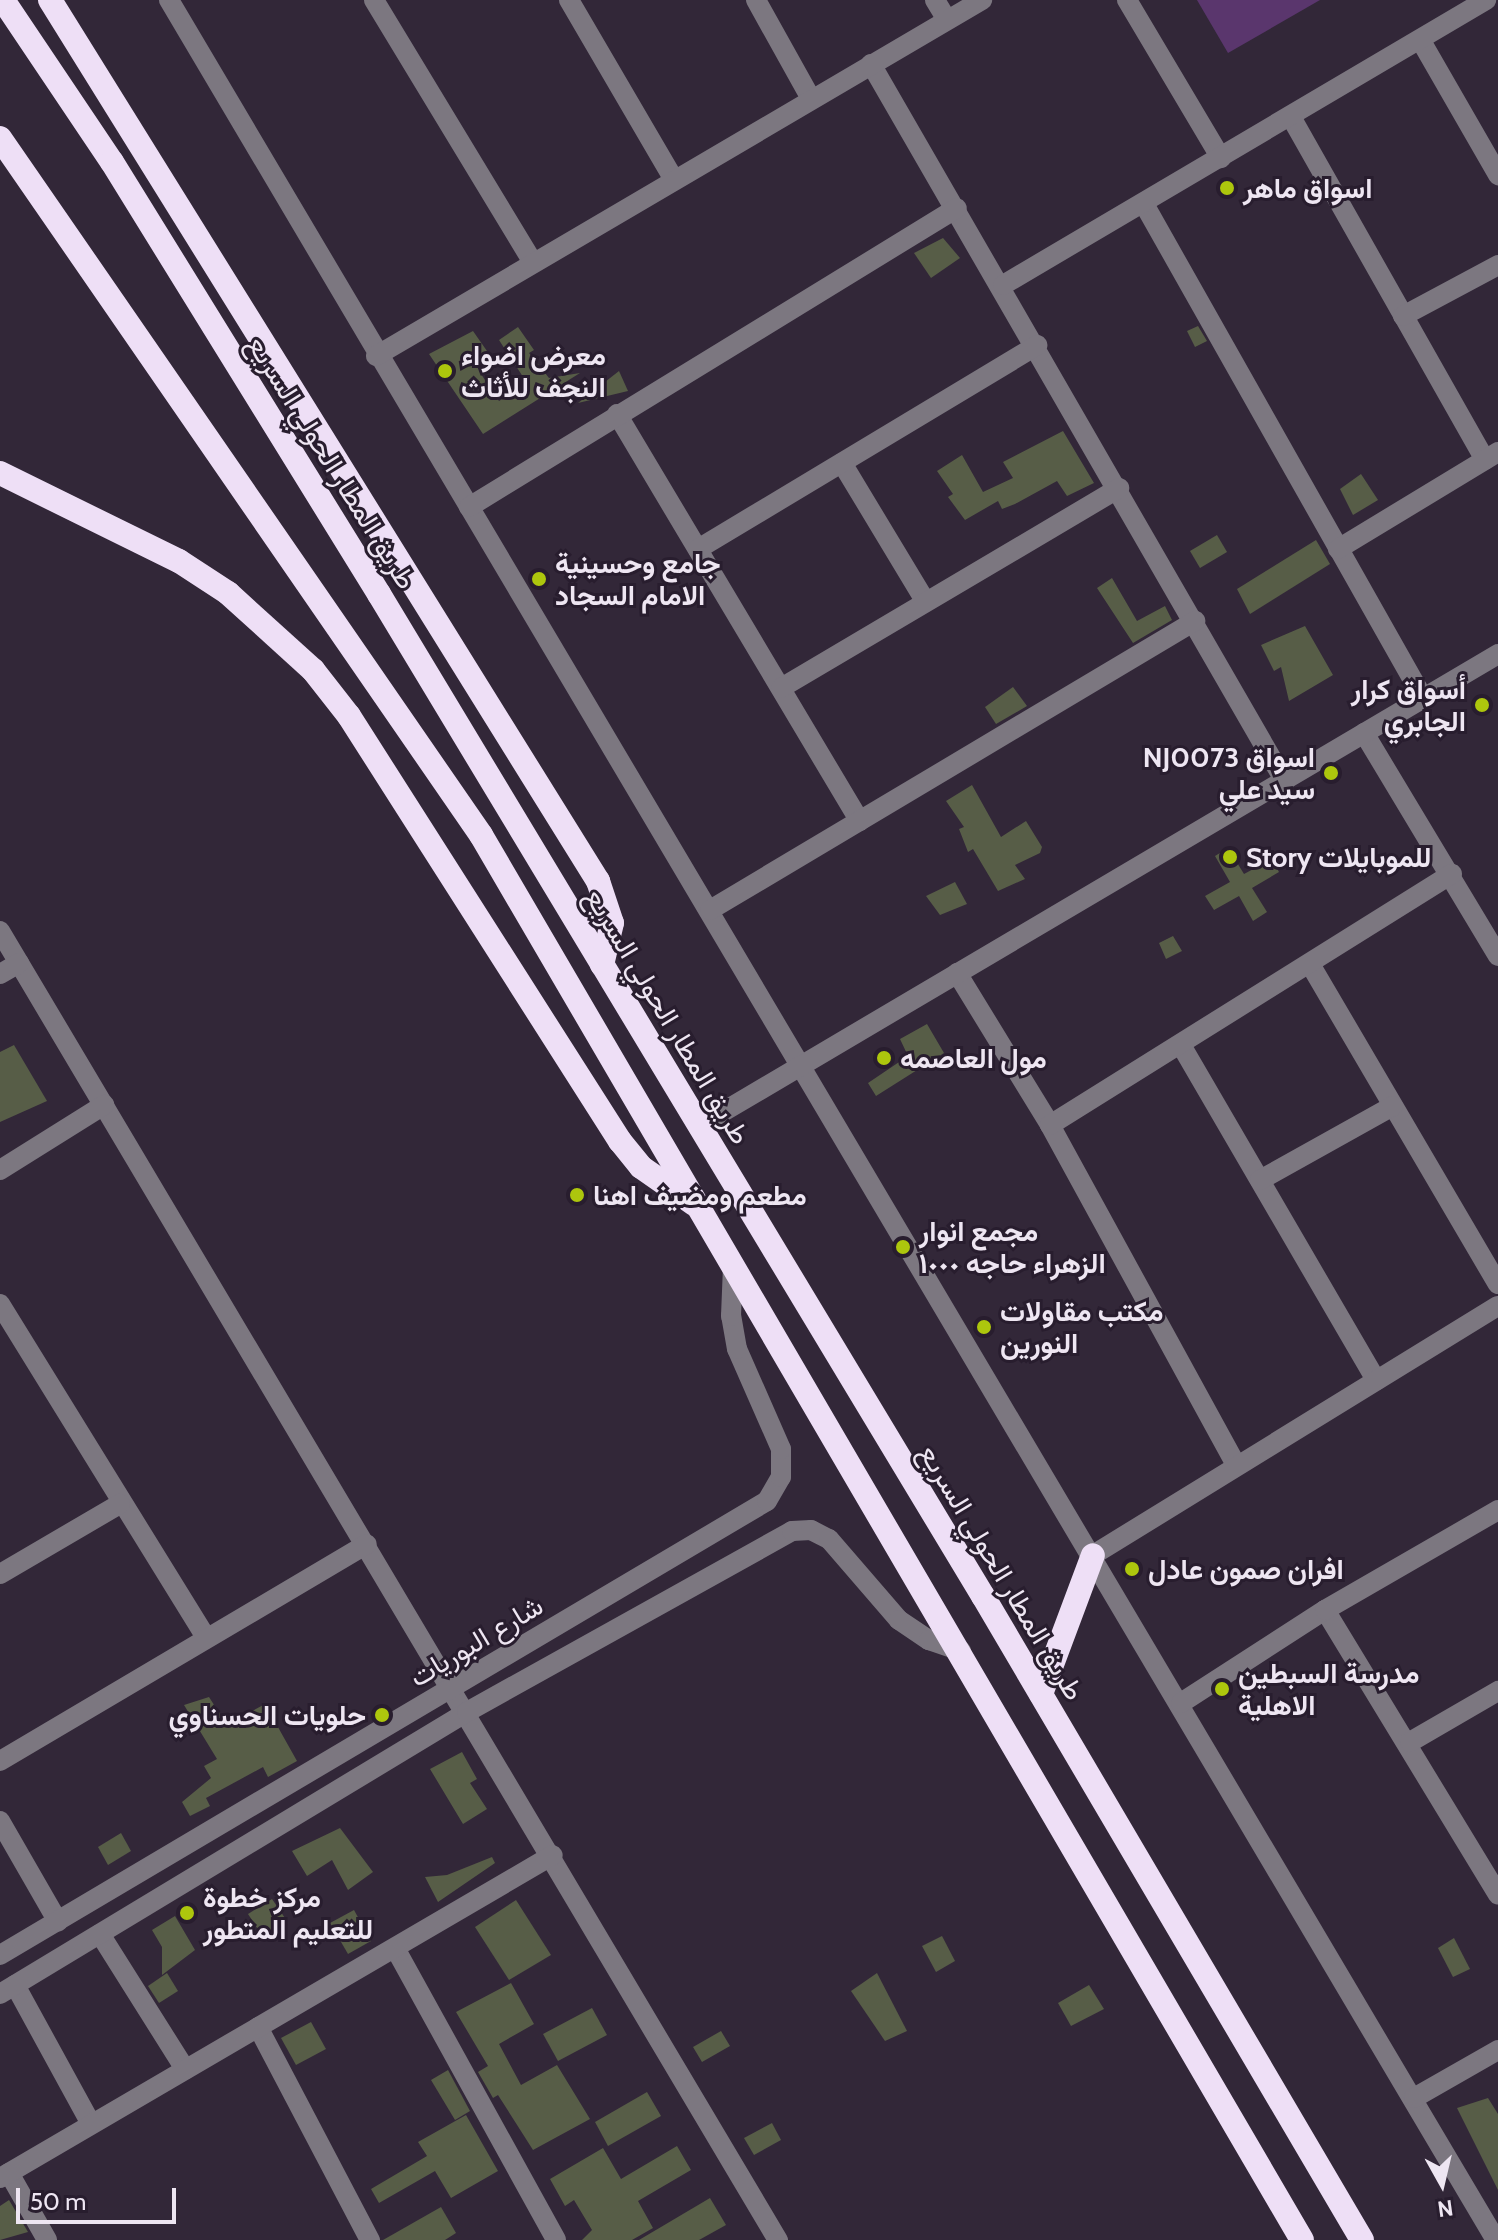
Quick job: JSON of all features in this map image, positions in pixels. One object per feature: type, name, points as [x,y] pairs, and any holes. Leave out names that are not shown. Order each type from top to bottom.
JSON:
[{"type":"highway","name":"طريق المطار الحولي السريع","points":[[3,0],[112,162],[602,965],[1041,1694],[1362,2240]]},
{"type":"highway","points":[[50,0],[598,881],[612,923],[602,965]]},
{"type":"highway","points":[[0,138],[481,835],[961,1651],[1302,2240]]},
{"type":"highway","points":[[0,473],[215,585],[272,629],[313,670],[349,716],[620,1141],[667,1189],[697,1206]]},
{"type":"highway","points":[[1041,1694],[1093,1555]]},
{"type":"street","points":[[169,0],[376,356],[804,1066],[1496,2240]]},
{"type":"street","points":[[374,0],[533,263]]},
{"type":"street","points":[[569,0],[674,180]]},
{"type":"street","points":[[756,0],[811,99]]},
{"type":"street","points":[[935,0],[947,20]]},
{"type":"street","points":[[376,356],[982,0]]},
{"type":"street","points":[[1127,0],[1221,158]]},
{"type":"street","points":[[1003,285],[1486,0]]},
{"type":"street","points":[[1421,41],[1498,175]]},
{"type":"street","points":[[871,64],[1003,285],[1284,780]]},
{"type":"street","points":[[1291,117],[1403,316],[1491,456],[1338,549]]},
{"type":"street","points":[[1144,204],[1423,698]]},
{"type":"street","points":[[469,507],[957,208]]},
{"type":"street","points":[[1403,316],[1498,265]]},
{"type":"street","points":[[698,549],[1037,345]]},
{"type":"street","points":[[617,414],[860,821]]},
{"type":"street","points":[[842,463],[926,602]]},
{"type":"street","points":[[781,688],[1119,488]]},
{"type":"street","points":[[710,910],[1195,621]]},
{"type":"street","points":[[699,1126],[1498,654]]},
{"type":"street","points":[[1364,733],[1452,874],[1498,956]]},
{"type":"street","points":[[1050,1125],[1452,874]]},
{"type":"street","points":[[0,931],[553,1855],[778,2240]]},
{"type":"street","points":[[0,974],[19,963]]},
{"type":"street","points":[[1310,964],[1498,1284]]},
{"type":"street","points":[[957,973],[1050,1125],[1236,1465]]},
{"type":"street","points":[[1181,1045],[1376,1380]]},
{"type":"street","points":[[0,1170],[104,1105]]},
{"type":"street","points":[[1260,1180],[1393,1106]]},
{"type":"street","name":"شارع البوريات","points":[[0,1955],[755,1509],[775,1490],[781,1449],[737,1349],[731,1316],[733,1267]]},
{"type":"street","points":[[0,1304],[120,1504],[205,1636]]},
{"type":"street","points":[[1093,1555],[1498,1306]]},
{"type":"street","points":[[0,1574],[120,1504]]},
{"type":"street","points":[[1181,1703],[1325,1610],[1498,1510]]},
{"type":"street","name":"شارع البوريات","points":[[8,1989],[467,1712],[783,1534],[802,1529],[829,1539],[899,1620],[929,1640],[961,1651]]},
{"type":"street","points":[[0,1761],[205,1636],[367,1544]]},
{"type":"street","points":[[1325,1610],[1410,1742],[1495,1884]]},
{"type":"street","points":[[1410,1742],[1498,1691]]},
{"type":"street","points":[[0,1821],[58,1922]]},
{"type":"street","points":[[47,2240],[4,2176],[553,1855]]},
{"type":"street","points":[[100,1934],[185,2069]]},
{"type":"street","points":[[395,1948],[556,2240]]},
{"type":"street","points":[[8,1989],[91,2124]]},
{"type":"street","points":[[258,2027],[370,2240]]},
{"type":"street","points":[[1414,2098],[1498,2050]]},
{"type":"shaded area","points":[[1197,0],[1320,0],[1228,53]]},
{"type":"building","points":[[943,238],[960,258],[931,278],[914,253]]},
{"type":"building","points":[[1198,326],[1207,341],[1195,347],[1187,331]]},
{"type":"building","points":[[518,327],[534,350],[529,353],[549,378],[580,373],[483,434],[429,354],[473,331],[494,361],[479,371],[499,401],[527,383],[499,340]]},
{"type":"building","points":[[619,371],[628,391],[578,403]]},
{"type":"building","points":[[1063,431],[1094,483],[1067,496],[1057,481],[1015,504],[1002,509],[998,501],[965,520],[948,497],[953,494],[937,471],[962,455],[983,492],[1013,478],[1003,462]]},
{"type":"building","points":[[1361,474],[1378,500],[1353,515],[1340,489]]},
{"type":"building","points":[[1217,535],[1227,552],[1200,568],[1190,551]]},
{"type":"building","points":[[1316,540],[1330,564],[1250,614],[1237,589]]},
{"type":"building","points":[[1112,578],[1137,621],[1165,606],[1172,620],[1133,643],[1097,588]]},
{"type":"building","points":[[1305,626],[1333,675],[1289,701],[1281,667],[1274,671],[1261,645]]},
{"type":"building","points":[[1013,687],[1027,706],[996,724],[985,707]]},
{"type":"building","points":[[972,785],[1001,837],[1026,821],[1042,847],[1040,853],[1015,865],[1025,879],[998,891],[973,849],[968,852],[959,829],[964,827],[946,801]]},
{"type":"building","points":[[1228,848],[1244,874],[1272,859],[1279,872],[1252,888],[1267,912],[1253,921],[1239,896],[1214,910],[1205,896],[1230,882],[1215,856]]},
{"type":"building","points":[[955,882],[967,904],[940,915],[926,896]]},
{"type":"building","points":[[1173,936],[1182,951],[1166,959],[1159,943]]},
{"type":"building","points":[[927,1024],[944,1053],[876,1096],[868,1083],[908,1056],[900,1039]]},
{"type":"building","points":[[14,1045],[47,1101],[0,1122],[0,1052]]},
{"type":"building","points":[[209,1697],[227,1725],[265,1704],[297,1761],[268,1777],[263,1767],[206,1798],[210,1806],[190,1816],[182,1802],[211,1778],[204,1766],[217,1759],[184,1705]]},
{"type":"building","points":[[462,1752],[477,1779],[470,1783],[487,1809],[463,1824],[430,1769]]},
{"type":"building","points":[[340,1828],[373,1872],[348,1890],[332,1860],[307,1876],[292,1851]]},
{"type":"building","points":[[121,1833],[131,1851],[108,1865],[98,1847]]},
{"type":"building","points":[[492,1857],[495,1863],[438,1902],[425,1877],[447,1875]]},
{"type":"building","points":[[272,1899],[287,1921],[263,1937],[248,1914]]},
{"type":"building","points":[[516,1900],[551,1955],[509,1980],[475,1927]]},
{"type":"building","points":[[354,1910],[371,1941],[348,1954],[330,1923]]},
{"type":"building","points":[[175,1916],[195,1950],[162,1975],[162,1947],[152,1930]]},
{"type":"building","points":[[942,1936],[955,1961],[936,1972],[922,1946]]},
{"type":"building","points":[[1454,1938],[1470,1969],[1453,1977],[1438,1948]]},
{"type":"building","points":[[167,1973],[178,1991],[159,2003],[148,1986]]},
{"type":"building","points":[[877,1973],[907,2031],[885,2041],[851,1991]]},
{"type":"building","points":[[511,1983],[534,2024],[499,2044],[521,2085],[557,2065],[590,2119],[533,2150],[498,2095],[493,2098],[478,2072],[488,2066],[456,2012]]},
{"type":"building","points":[[1089,1985],[1104,2009],[1071,2026],[1058,2003]]},
{"type":"building","points":[[592,2008],[607,2035],[558,2061],[543,2034]]},
{"type":"building","points":[[311,2022],[326,2049],[296,2065],[281,2038]]},
{"type":"building","points":[[721,2031],[730,2046],[702,2062],[693,2047]]},
{"type":"building","points":[[448,2070],[470,2111],[455,2120],[431,2080]]},
{"type":"building","points":[[647,2092],[661,2116],[608,2146],[595,2122]]},
{"type":"building","points":[[1488,2098],[1498,2114],[1498,2190],[1457,2108]]},
{"type":"building","points":[[466,2115],[498,2171],[451,2198],[435,2171],[379,2203],[371,2189],[427,2156],[418,2142]]},
{"type":"building","points":[[772,2123],[781,2140],[754,2155],[744,2138]]},
{"type":"building","points":[[677,2146],[691,2170],[638,2201],[653,2228],[632,2240],[582,2240],[592,2230],[574,2200],[565,2206],[550,2179],[603,2148],[621,2179]]},
{"type":"building","points":[[710,2198],[726,2225],[699,2240],[639,2240]]},
{"type":"building","points":[[9,2200],[28,2232],[0,2240],[0,2206]]},
{"type":"building","points":[[441,2207],[456,2233],[445,2240],[383,2240]]},
{"type":"place","name":"اسواق ماهر","points":[[1227,188]]},
{"type":"place","name":"معرض اضواء النجف للأثاث","points":[[445,371]]},
{"type":"place","name":"جامع وحسينية الامام السجاد","points":[[539,579]]},
{"type":"place","name":"أسواق كرار الجابري","points":[[1482,705]]},
{"type":"place","name":"NJ0073 اسواق سيد علي","points":[[1331,773]]},
{"type":"place","name":"Story للموبايلات","points":[[1230,857]]},
{"type":"place","name":"مول العاصمه","points":[[884,1058]]},
{"type":"place","name":"مطعم ومضيف اهنا","points":[[577,1195]]},
{"type":"place","name":"مجمع انوار الزهراء حاجه ١٠٠٠","points":[[903,1247]]},
{"type":"place","name":"مكتب مقاولات النورين","points":[[984,1327]]},
{"type":"place","name":"افران صمون عادل","points":[[1132,1569]]},
{"type":"place","name":"مدرسة السبطين الاهلية","points":[[1222,1689]]},
{"type":"place","name":"حلويات الحسناوي","points":[[382,1715]]},
{"type":"place","name":"مركز خطوة للتعليم المتطور","points":[[187,1913]]}]
